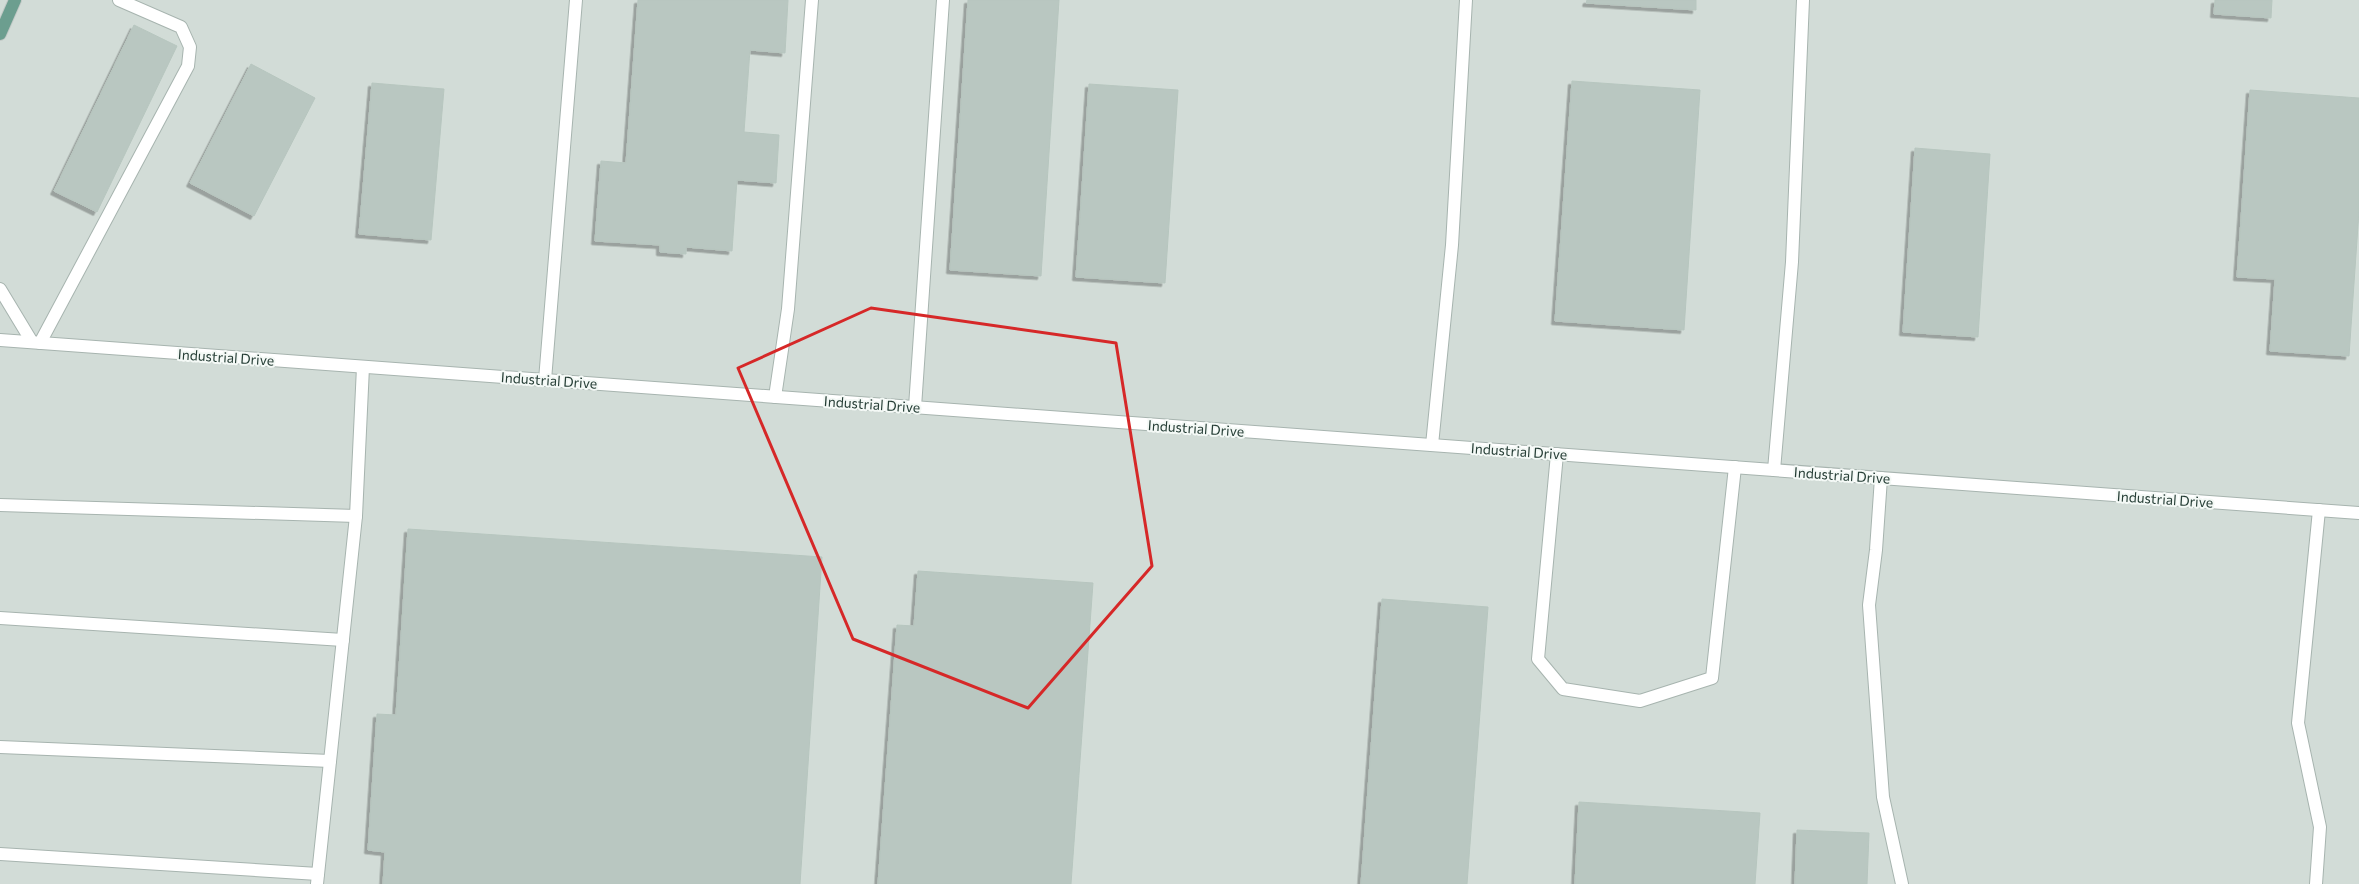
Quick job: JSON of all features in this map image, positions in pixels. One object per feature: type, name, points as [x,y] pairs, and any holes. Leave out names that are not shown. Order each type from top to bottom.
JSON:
[{"type":"main road","points":[[0,34],[15,0]]},
{"type":"street","points":[[0,289],[36,343],[188,66],[190,47],[181,27],[119,0]]},
{"type":"street","points":[[545,380],[576,0]]},
{"type":"street","points":[[775,397],[788,308],[812,0]]},
{"type":"street","points":[[915,407],[943,0]]},
{"type":"street","points":[[1432,445],[1452,245],[1466,0]]},
{"type":"street","points":[[1774,470],[1792,262],[1803,0]]},
{"type":"street","name":"Industrial Drive","points":[[0,340],[2359,513]]},
{"type":"street","points":[[0,854],[317,879],[356,516],[363,367]]},
{"type":"street","points":[[1558,454],[1538,659],[1563,689],[1640,701],[1712,678],[1735,467]]},
{"type":"street","points":[[1882,478],[1876,550],[1869,605],[1883,798],[1902,884]]},
{"type":"street","points":[[0,505],[356,516]]},
{"type":"street","points":[[2316,884],[2320,827],[2298,723],[2318,510]]},
{"type":"street","points":[[0,618],[343,640]]},
{"type":"street","points":[[0,747],[330,760]]},
{"type":"highlighted area","points":[[871,308],[1116,343],[1152,566],[1028,708],[853,639],[738,368]]},
{"type":"shaded area","points":[[0,0],[2359,0],[2359,884],[0,884]]},
{"type":"building","points":[[638,0],[788,0],[785,53],[750,50],[744,132],[779,135],[776,183],[737,180],[732,251],[686,247],[686,254],[660,252],[660,245],[595,241],[601,161],[626,163]]},
{"type":"building","points":[[968,0],[1059,0],[1041,276],[950,270]]},
{"type":"building","points":[[1587,0],[1696,0],[1696,10],[1586,3]]},
{"type":"building","points":[[2215,0],[2272,0],[2271,18],[2214,14]]},
{"type":"building","points":[[134,25],[177,46],[97,212],[54,191]]},
{"type":"building","points":[[251,64],[315,98],[254,216],[190,183]]},
{"type":"building","points":[[1572,81],[1700,90],[1684,330],[1555,321]]},
{"type":"building","points":[[372,83],[444,89],[431,240],[359,234]]},
{"type":"building","points":[[1089,84],[1178,90],[1165,283],[1076,277]]},
{"type":"building","points":[[2250,90],[2359,98],[2359,211],[2349,356],[2270,351],[2275,279],[2237,277]]},
{"type":"building","points":[[1915,148],[1990,154],[1978,337],[1903,332]]},
{"type":"building","points":[[408,529],[822,557],[800,884],[383,884],[385,852],[368,850],[377,714],[396,715]]},
{"type":"building","points":[[918,571],[1093,583],[1071,884],[878,884],[897,625],[914,626]]},
{"type":"building","points":[[1382,599],[1488,607],[1467,884],[1361,884]]},
{"type":"building","points":[[1579,802],[1760,813],[1755,884],[1575,884]]},
{"type":"building","points":[[1797,830],[1869,833],[1867,884],[1795,884]]}]
